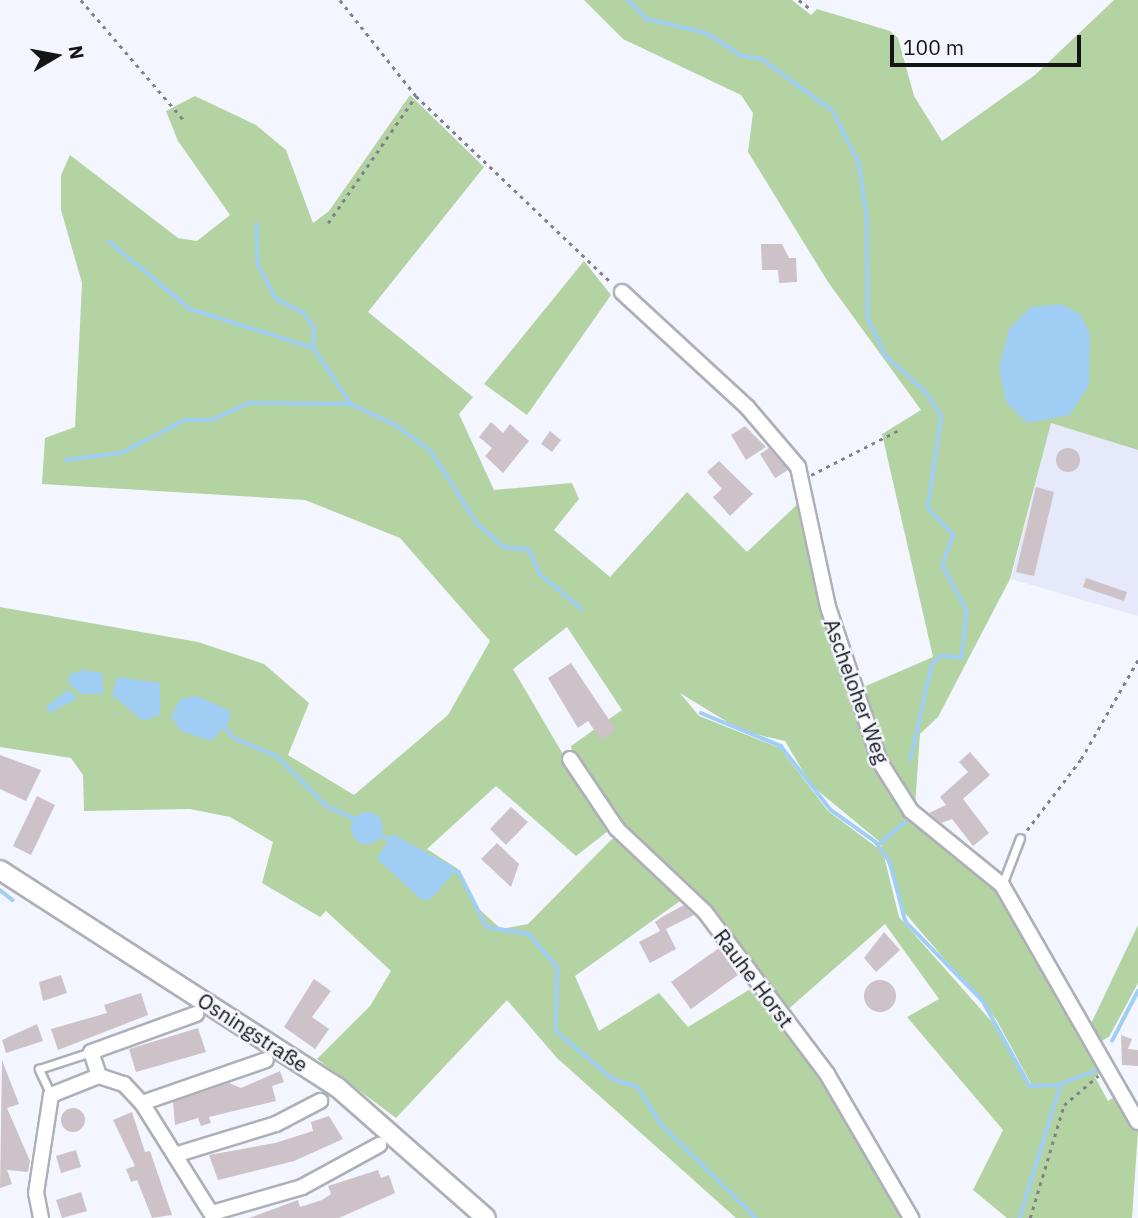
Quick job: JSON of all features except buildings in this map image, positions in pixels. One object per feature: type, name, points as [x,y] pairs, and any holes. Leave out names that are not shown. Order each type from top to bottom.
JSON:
[{"type":"street","name":"Ascheloher Weg","points":[[622,292],[776,437],[802,480],[828,607],[880,762],[911,811],[1002,885],[1105,1070],[1138,1122]]},
{"type":"street","name":"Rauhe Horst","points":[[570,759],[617,829],[705,912],[827,1074],[911,1218]]},
{"type":"street","name":"Osningstraße","points":[[0,870],[337,1087],[486,1218]]},
{"type":"street","points":[[99,1076],[91,1052],[196,1014]]},
{"type":"street","points":[[142,1102],[266,1060]]},
{"type":"street","points":[[41,1218],[36,1193],[51,1095],[99,1076],[124,1084],[142,1102],[178,1154],[213,1215],[302,1187],[379,1145]]},
{"type":"street","points":[[178,1154],[276,1124],[320,1101]]},
{"type":"lane","points":[[1002,885],[1020,838]]},
{"type":"lane","points":[[51,1095],[39,1069],[91,1052]]},
{"type":"path","points":[[81,0],[184,120]]},
{"type":"path","points":[[340,0],[416,96],[622,292]]},
{"type":"path","points":[[799,0],[812,10]]},
{"type":"path","points":[[328,223],[416,96]]},
{"type":"path","points":[[802,480],[897,431]]},
{"type":"path","points":[[1020,838],[1081,758],[1138,660]]},
{"type":"path","points":[[1030,1218],[1064,1105],[1105,1070]]},
{"type":"shaded area","points":[[1051,422],[1138,450],[1138,616],[1011,579]]},
{"type":"green space","points":[[584,0],[792,0],[811,15],[817,9],[890,31],[898,38],[914,96],[942,141],[1035,75],[1114,0],[1138,0],[1138,450],[1051,423],[1010,579],[938,717],[920,734],[915,807],[884,759],[859,689],[933,657],[882,434],[921,410],[828,282],[748,152],[753,113],[741,95],[623,39]]},
{"type":"green space","points":[[410,95],[484,167],[368,312],[473,397],[459,414],[494,490],[572,483],[579,499],[554,530],[610,577],[687,492],[747,552],[804,498],[822,602],[876,764],[906,813],[1007,902],[1102,1072],[1095,1077],[1108,1101],[1116,1096],[1138,1131],[1132,1218],[1007,1218],[973,1190],[1003,1130],[907,1017],[939,999],[885,924],[784,1013],[693,892],[611,814],[573,756],[571,746],[622,710],[567,627],[513,669],[608,831],[576,856],[496,786],[427,849],[458,869],[478,908],[501,929],[528,924],[612,839],[622,839],[687,896],[575,976],[599,1031],[659,993],[688,1027],[752,988],[823,1075],[905,1218],[736,1218],[557,1058],[507,1000],[396,1118],[317,1059],[370,1006],[391,971],[326,911],[320,917],[262,883],[273,842],[230,817],[190,809],[84,811],[83,775],[71,758],[0,747],[0,607],[198,642],[264,664],[309,703],[288,755],[354,795],[448,715],[490,641],[400,538],[305,500],[42,484],[45,438],[75,427],[82,283],[61,210],[61,175],[70,155],[178,238],[197,241],[230,215],[178,141],[166,111],[195,96],[256,125],[286,150],[313,223],[329,211]],"holes":[[[680,693],[742,731],[785,741],[811,785],[880,842],[905,913],[996,1019],[1035,1091],[992,1022],[899,917],[883,852],[828,811],[780,748],[699,716]]]},
{"type":"green space","points":[[584,261],[611,295],[527,415],[484,384]]},
{"type":"green space","points":[[1138,925],[1138,983],[1109,1037],[1096,1044],[1088,1030]]},
{"type":"water","points":[[1061,304],[1080,314],[1090,334],[1089,385],[1070,415],[1027,423],[1006,402],[999,368],[1009,329],[1031,307]]},
{"type":"water","points":[[82,670],[102,673],[103,694],[81,694],[69,684],[69,675]]},
{"type":"water","points":[[117,677],[160,683],[160,715],[143,721],[112,695]]},
{"type":"water","points":[[67,690],[78,698],[50,713],[46,707]]},
{"type":"water","points":[[197,696],[230,711],[230,721],[211,741],[181,731],[171,717],[180,699]]},
{"type":"water","points":[[367,812],[378,817],[383,828],[378,839],[367,844],[356,839],[351,828],[356,817]]},
{"type":"water","points":[[392,834],[452,866],[453,874],[431,899],[422,900],[377,859]]},
{"type":"waterway","points":[[628,0],[647,19],[707,33],[742,56],[762,59],[833,111],[859,163],[867,216],[868,318],[886,356],[925,391],[942,416],[928,508],[954,535],[943,566],[967,610],[962,658],[941,656],[932,666],[911,760]]},
{"type":"waterway","points":[[257,224],[258,265],[277,299],[303,312],[314,327],[314,348]]},
{"type":"waterway","points":[[109,241],[190,309],[314,348],[351,404],[396,425],[431,451],[477,523],[504,547],[529,549],[540,574],[582,609]]},
{"type":"waterway","points":[[66,460],[121,453],[185,420],[212,420],[249,403],[351,404]]},
{"type":"waterway","points":[[701,713],[781,746],[831,810],[876,842],[890,862],[906,922],[983,1001],[1030,1086],[1061,1085],[1020,1218]]},
{"type":"waterway","points":[[225,727],[234,738],[277,756],[327,806],[357,820]]},
{"type":"waterway","points":[[879,844],[910,818]]},
{"type":"waterway","points":[[378,835],[393,840]]},
{"type":"waterway","points":[[450,870],[459,872],[487,927],[529,934],[558,968],[556,1031],[613,1079],[638,1087],[661,1124],[756,1218]]},
{"type":"waterway","points":[[0,890],[13,900]]},
{"type":"waterway","points":[[1112,1041],[1138,991]]},
{"type":"waterway","points":[[1061,1084],[1095,1071]]}]
